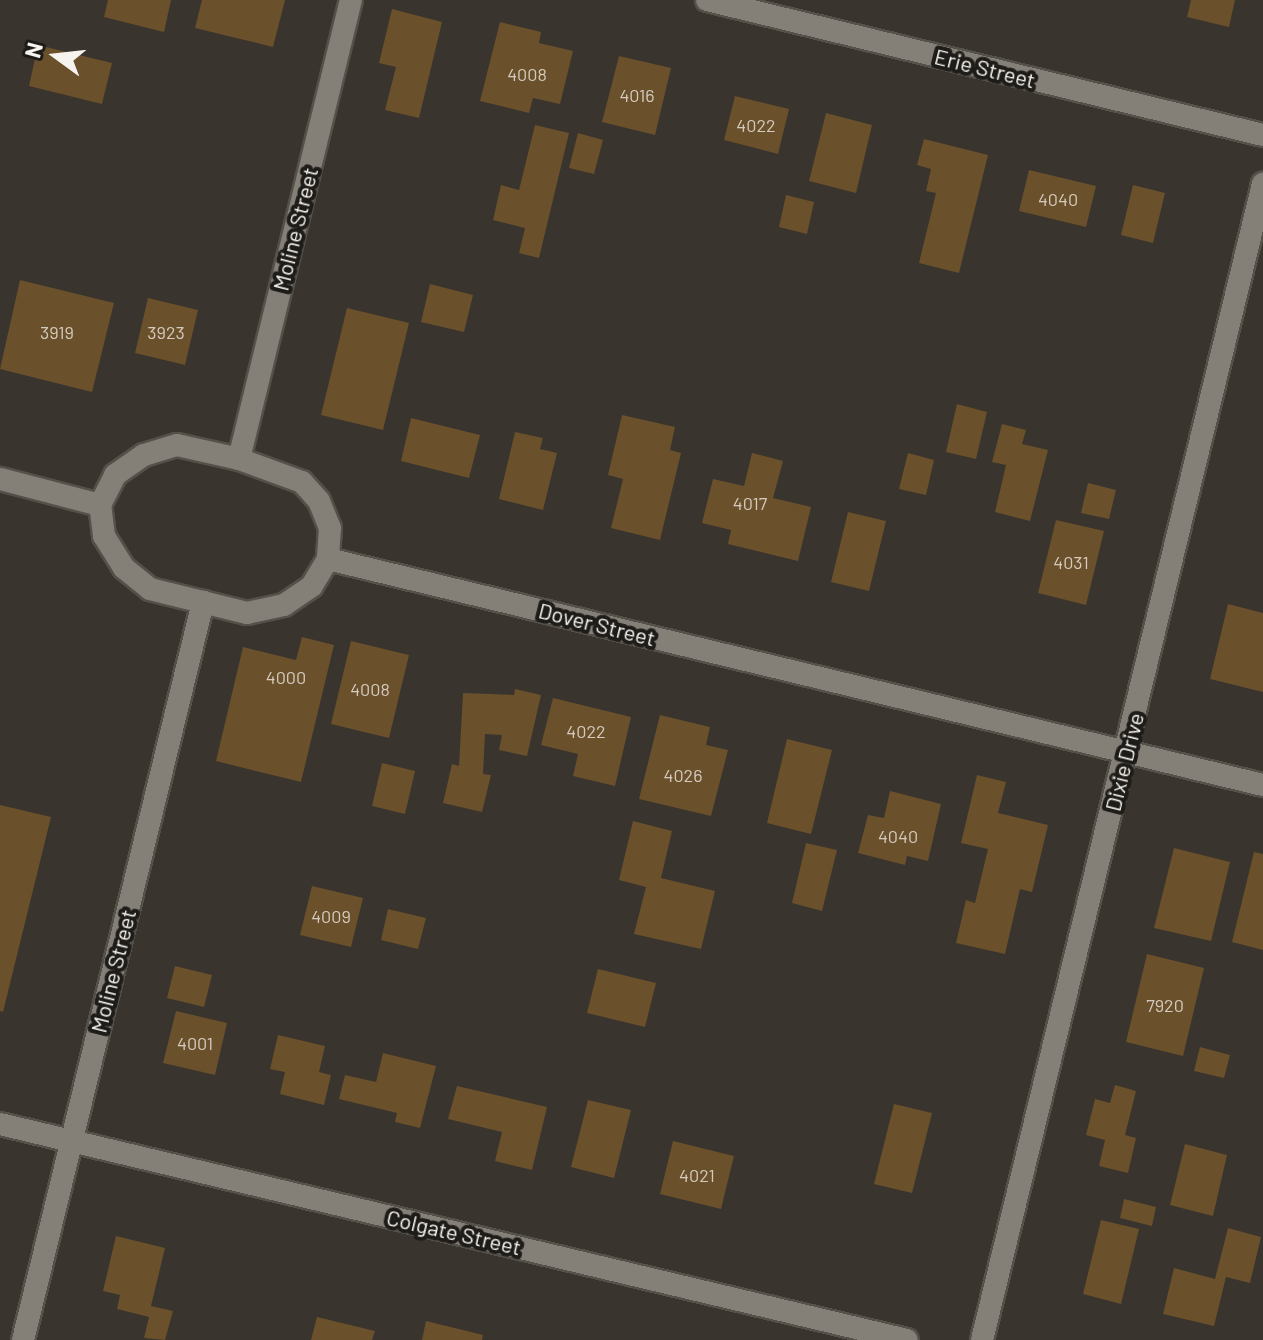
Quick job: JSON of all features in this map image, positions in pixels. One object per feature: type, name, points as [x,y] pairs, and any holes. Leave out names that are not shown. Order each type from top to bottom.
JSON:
[{"type":"street","name":"Moline Street","points":[[239,459],[351,0]]},
{"type":"street","name":"Erie Street","points":[[707,0],[1263,135]]},
{"type":"street","name":"Dixie Drive","points":[[982,1340],[1263,184]]},
{"type":"street","points":[[177,445],[239,459],[302,482],[319,501],[330,528],[328,559],[312,586],[284,605],[247,613],[150,589],[124,568],[104,536],[100,505],[115,475],[144,455],[177,445]]},
{"type":"street","points":[[0,479],[100,505]]},
{"type":"street","name":"Dover Street","points":[[328,559],[1263,785]]},
{"type":"street","name":"Moline Street","points":[[23,1340],[203,602]]},
{"type":"street","name":"Colgate Street","points":[[0,1124],[907,1340]]},
{"type":"building","points":[[108,0],[171,0],[164,32],[104,17]]},
{"type":"building","points":[[202,0],[285,0],[273,47],[195,28]]},
{"type":"building","points":[[1191,0],[1235,0],[1229,27],[1187,17]]},
{"type":"building","points":[[392,9],[442,22],[419,118],[385,110],[396,67],[379,63]]},
{"type":"building","points":[[500,22],[541,32],[539,43],[573,51],[560,104],[533,98],[529,113],[480,101]]},
{"type":"building","points":[[38,45],[112,63],[102,104],[29,86]]},
{"type":"building","points":[[619,56],[671,68],[655,135],[602,122]]},
{"type":"building","points":[[735,96],[789,109],[778,154],[724,140]]},
{"type":"building","points":[[826,113],[872,125],[856,193],[809,181]]},
{"type":"building","points":[[535,125],[569,133],[539,258],[519,253],[525,228],[493,220],[501,185],[519,190]]},
{"type":"building","points":[[578,133],[603,140],[594,174],[569,168]]},
{"type":"building","points":[[924,139],[988,155],[959,273],[919,263],[936,193],[926,191],[931,169],[917,165]]},
{"type":"building","points":[[1029,170],[1096,186],[1086,227],[1019,211]]},
{"type":"building","points":[[1133,185],[1165,193],[1153,243],[1121,235]]},
{"type":"building","points":[[786,195],[814,202],[807,234],[779,227]]},
{"type":"building","points":[[20,280],[114,303],[92,392],[0,369]]},
{"type":"building","points":[[430,284],[473,295],[464,332],[421,322]]},
{"type":"building","points":[[148,298],[198,310],[185,365],[135,353]]},
{"type":"building","points":[[347,308],[409,323],[383,430],[321,415]]},
{"type":"building","points":[[957,404],[987,412],[976,459],[946,452]]},
{"type":"building","points":[[622,415],[675,427],[670,450],[681,453],[660,540],[611,528],[623,479],[608,475]]},
{"type":"building","points":[[411,418],[480,435],[469,478],[401,461]]},
{"type":"building","points":[[1002,424],[1026,430],[1022,444],[1048,450],[1030,521],[995,512],[1006,465],[992,462]]},
{"type":"building","points":[[515,432],[543,438],[540,449],[557,453],[543,510],[499,499]]},
{"type":"building","points":[[752,453],[783,461],[773,498],[811,507],[798,561],[728,544],[731,530],[702,523],[713,479],[744,486]]},
{"type":"building","points":[[908,453],[934,460],[926,495],[899,489]]},
{"type":"building","points":[[1088,483],[1116,490],[1109,519],[1081,513]]},
{"type":"building","points":[[848,512],[886,521],[869,591],[831,582]]},
{"type":"building","points":[[1056,520],[1104,531],[1086,605],[1038,593]]},
{"type":"building","points":[[1228,604],[1263,613],[1263,692],[1210,679]]},
{"type":"building","points":[[302,637],[334,645],[301,782],[216,761],[243,647],[296,660]]},
{"type":"building","points":[[351,641],[409,655],[389,738],[331,724]]},
{"type":"building","points":[[515,689],[541,695],[527,756],[499,750],[502,735],[485,734],[483,774],[491,775],[482,812],[443,803],[452,764],[459,766],[463,693],[514,695]]},
{"type":"building","points":[[553,698],[631,717],[615,786],[573,776],[578,754],[541,745]]},
{"type":"building","points":[[660,715],[710,727],[706,745],[728,750],[711,816],[639,799]]},
{"type":"building","points":[[787,739],[832,750],[811,834],[767,823]]},
{"type":"building","points":[[382,763],[415,771],[405,814],[372,806]]},
{"type":"building","points":[[977,775],[1006,782],[998,813],[1048,825],[1032,892],[1020,889],[1005,954],[956,943],[966,900],[975,903],[988,849],[961,843]]},
{"type":"building","points":[[890,791],[941,804],[928,861],[907,856],[905,865],[858,853],[868,815],[884,818]]},
{"type":"building","points":[[0,805],[51,817],[3,1012],[0,1011]]},
{"type":"building","points":[[633,821],[672,831],[661,878],[715,891],[701,949],[634,934],[646,887],[619,880]]},
{"type":"building","points":[[806,843],[837,850],[822,911],[792,903]]},
{"type":"building","points":[[1174,848],[1230,862],[1211,941],[1154,928]]},
{"type":"building","points":[[1254,852],[1263,854],[1263,950],[1232,942]]},
{"type":"building","points":[[312,886],[363,898],[351,947],[300,935]]},
{"type":"building","points":[[388,909],[426,918],[418,949],[381,940]]},
{"type":"building","points":[[1147,954],[1204,968],[1183,1056],[1126,1042]]},
{"type":"building","points":[[175,966],[212,975],[204,1007],[167,998]]},
{"type":"building","points":[[598,969],[656,983],[645,1027],[587,1013]]},
{"type":"building","points":[[176,1011],[227,1023],[215,1075],[163,1063]]},
{"type":"building","points":[[278,1035],[325,1046],[319,1072],[331,1075],[324,1105],[280,1094],[285,1072],[270,1069]]},
{"type":"building","points":[[1200,1047],[1230,1055],[1224,1078],[1194,1071]]},
{"type":"building","points":[[383,1053],[436,1066],[420,1128],[395,1122],[397,1113],[339,1099],[345,1075],[376,1082]]},
{"type":"building","points":[[1115,1085],[1136,1091],[1125,1135],[1136,1138],[1128,1173],[1099,1166],[1105,1140],[1086,1135],[1095,1099],[1110,1103]]},
{"type":"building","points":[[457,1086],[547,1107],[532,1170],[495,1161],[502,1132],[448,1119]]},
{"type":"building","points":[[588,1100],[631,1110],[614,1178],[571,1167]]},
{"type":"building","points":[[894,1104],[932,1113],[912,1193],[874,1184]]},
{"type":"building","points":[[673,1141],[734,1156],[721,1209],[660,1194]]},
{"type":"building","points":[[1185,1144],[1227,1155],[1213,1216],[1170,1205]]},
{"type":"building","points":[[1124,1199],[1156,1207],[1152,1226],[1120,1218]]},
{"type":"building","points":[[1101,1220],[1139,1229],[1121,1304],[1083,1294]]},
{"type":"building","points":[[1228,1228],[1261,1237],[1250,1283],[1226,1277],[1214,1326],[1163,1314],[1174,1268],[1215,1279]]},
{"type":"building","points":[[116,1236],[165,1248],[151,1306],[173,1311],[165,1340],[144,1338],[149,1317],[117,1309],[120,1295],[103,1291]]},
{"type":"building","points":[[317,1317],[375,1331],[372,1340],[311,1340]]},
{"type":"building","points":[[426,1321],[483,1335],[482,1340],[422,1340]]}]
